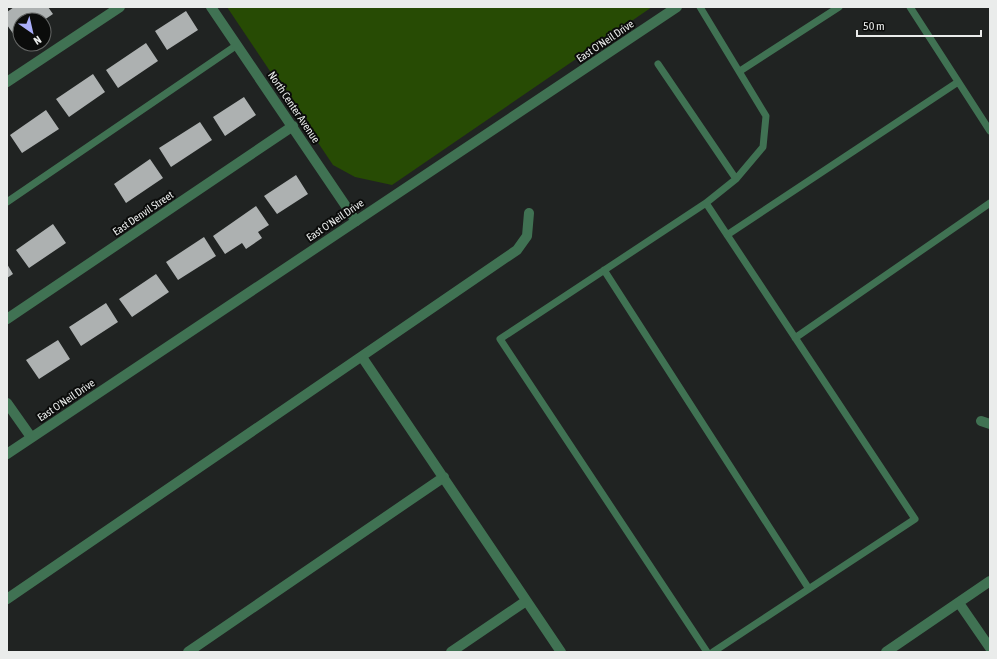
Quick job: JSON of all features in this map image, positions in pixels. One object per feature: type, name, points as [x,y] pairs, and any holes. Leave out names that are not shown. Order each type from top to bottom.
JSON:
[{"type":"street","points":[[7,82],[120,7]]},
{"type":"street","name":"North Center Avenue","points":[[211,7],[356,221]]},
{"type":"street","name":"East O'Neil Drive","points":[[7,454],[677,7]]},
{"type":"street","name":"East Denvil Street","points":[[7,319],[293,126]]},
{"type":"street","points":[[7,599],[517,250],[527,236],[529,213]]},
{"type":"street","points":[[362,357],[561,652]]},
{"type":"street","points":[[7,403],[31,437]]},
{"type":"street","points":[[188,652],[444,478]]},
{"type":"street","points":[[886,652],[990,581]]},
{"type":"street","points":[[451,652],[526,601]]},
{"type":"street","points":[[959,603],[990,648]]},
{"type":"lane","points":[[700,7],[766,116],[763,147],[736,179],[706,203],[500,339],[707,652]]},
{"type":"lane","points":[[740,71],[839,7]]},
{"type":"lane","points":[[910,7],[990,131]]},
{"type":"lane","points":[[7,202],[237,45]]},
{"type":"lane","points":[[658,64],[736,179]]},
{"type":"lane","points":[[727,235],[958,82]]},
{"type":"lane","points":[[706,203],[915,519],[713,652]]},
{"type":"lane","points":[[795,338],[990,204]]},
{"type":"lane","points":[[604,270],[809,589]]},
{"type":"green space","points":[[227,7],[652,7],[392,185],[355,177],[333,165]]},
{"type":"building","points":[[14,7],[48,7],[52,12],[12,12],[12,32],[7,25],[7,12]]},
{"type":"building","points":[[186,11],[198,30],[167,50],[155,31]]},
{"type":"building","points":[[146,43],[158,61],[118,88],[106,70]]},
{"type":"building","points":[[93,74],[105,92],[69,117],[56,99]]},
{"type":"building","points":[[244,97],[256,115],[225,136],[213,117]]},
{"type":"building","points":[[46,110],[59,129],[22,153],[10,135]]},
{"type":"building","points":[[200,122],[212,140],[171,167],[159,148]]},
{"type":"building","points":[[150,159],[163,178],[126,203],[114,184]]},
{"type":"building","points":[[296,175],[308,194],[277,214],[264,196]]},
{"type":"building","points":[[256,206],[269,225],[258,232],[262,238],[246,249],[242,243],[225,254],[213,236]]},
{"type":"building","points":[[53,224],[66,243],[29,268],[16,250]]},
{"type":"building","points":[[204,237],[216,256],[178,280],[166,262]]},
{"type":"building","points":[[7,264],[13,274],[7,278]]},
{"type":"building","points":[[156,274],[169,292],[132,317],[119,299]]},
{"type":"building","points":[[106,303],[118,322],[81,346],[69,327]]},
{"type":"building","points":[[58,340],[70,359],[39,379],[26,360]]}]
